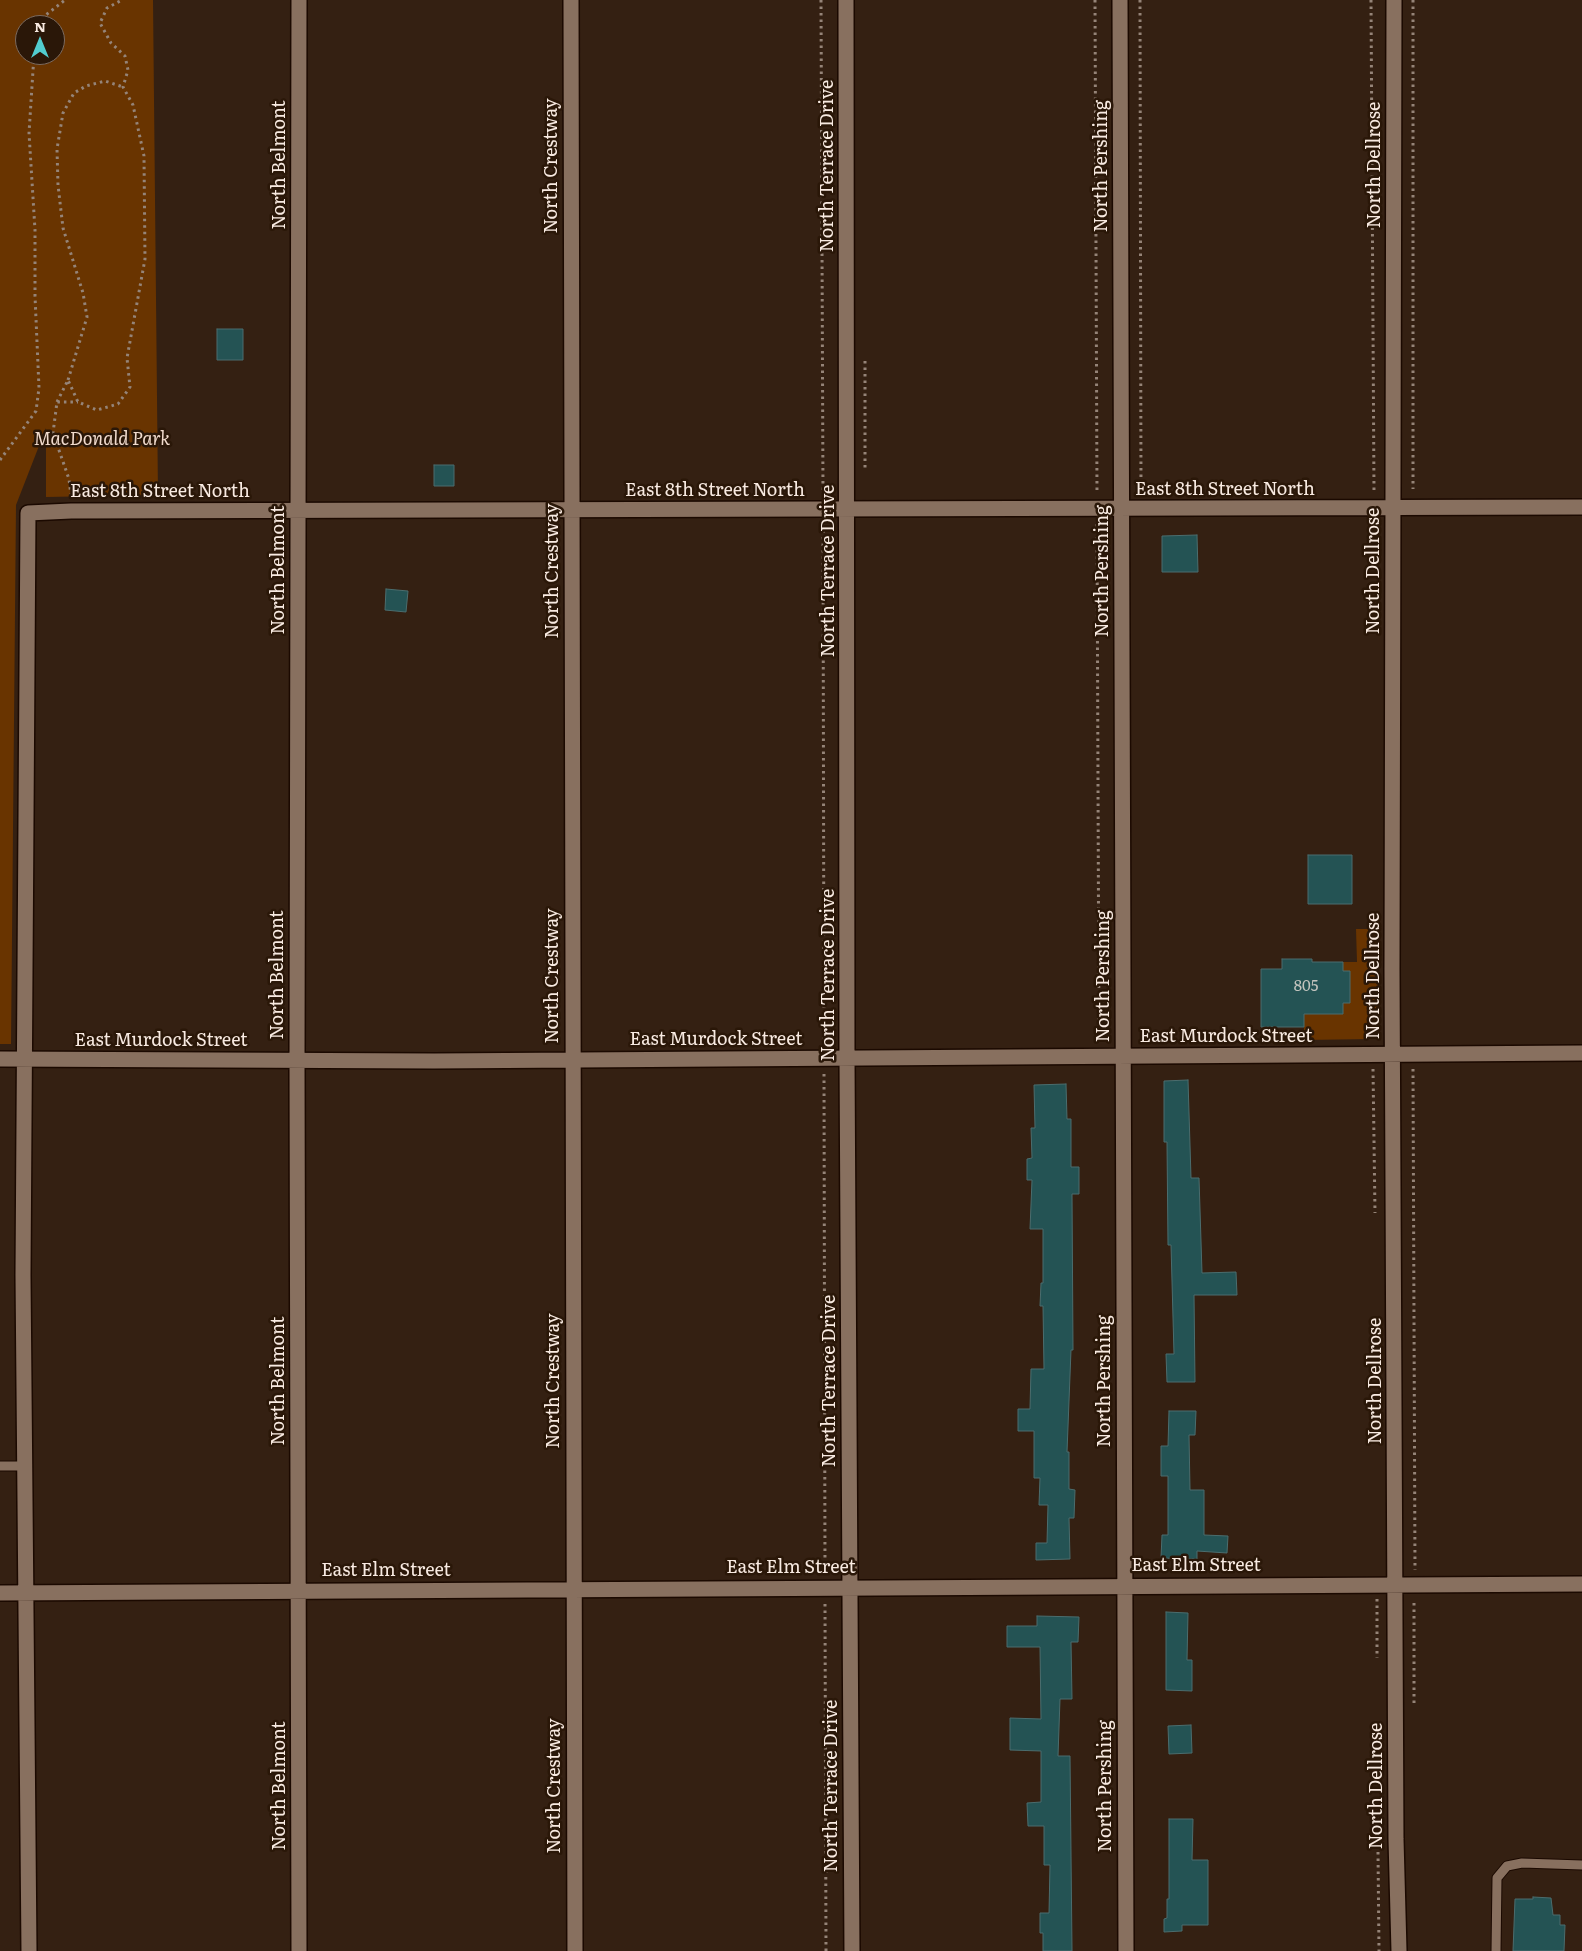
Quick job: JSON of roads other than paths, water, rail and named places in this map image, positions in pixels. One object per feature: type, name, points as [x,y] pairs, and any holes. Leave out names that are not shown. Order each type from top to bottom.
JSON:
[{"type":"street","name":"North Belmont","points":[[299,0],[297,1061],[300,1951]]},
{"type":"street","name":"North Crestway","points":[[571,0],[575,1951]]},
{"type":"street","name":"North Terrace Drive","points":[[846,0],[848,510],[847,1058],[852,1951]]},
{"type":"street","name":"North Pershing","points":[[1120,0],[1126,1951]]},
{"type":"street","name":"North Dellrose","points":[[1394,0],[1392,508],[1393,1055],[1395,1584],[1399,1951]]},
{"type":"street","name":"East 8th Street North","points":[[26,1058],[28,514],[70,511],[1122,510],[1582,507]]},
{"type":"street","name":"East Murdock Street","points":[[0,1059],[572,1060],[1582,1053]]},
{"type":"street","points":[[26,1058],[24,1275],[28,1592],[29,1951]]},
{"type":"street","name":"East Elm Street","points":[[0,1593],[850,1586],[1582,1584]]},
{"type":"lane","points":[[0,1466],[26,1466]]},
{"type":"lane","points":[[1496,1951],[1497,1878],[1507,1866],[1522,1864],[1582,1866]]},
{"type":"park label","name":"MacDonald Park","points":[[102,440]]}]
